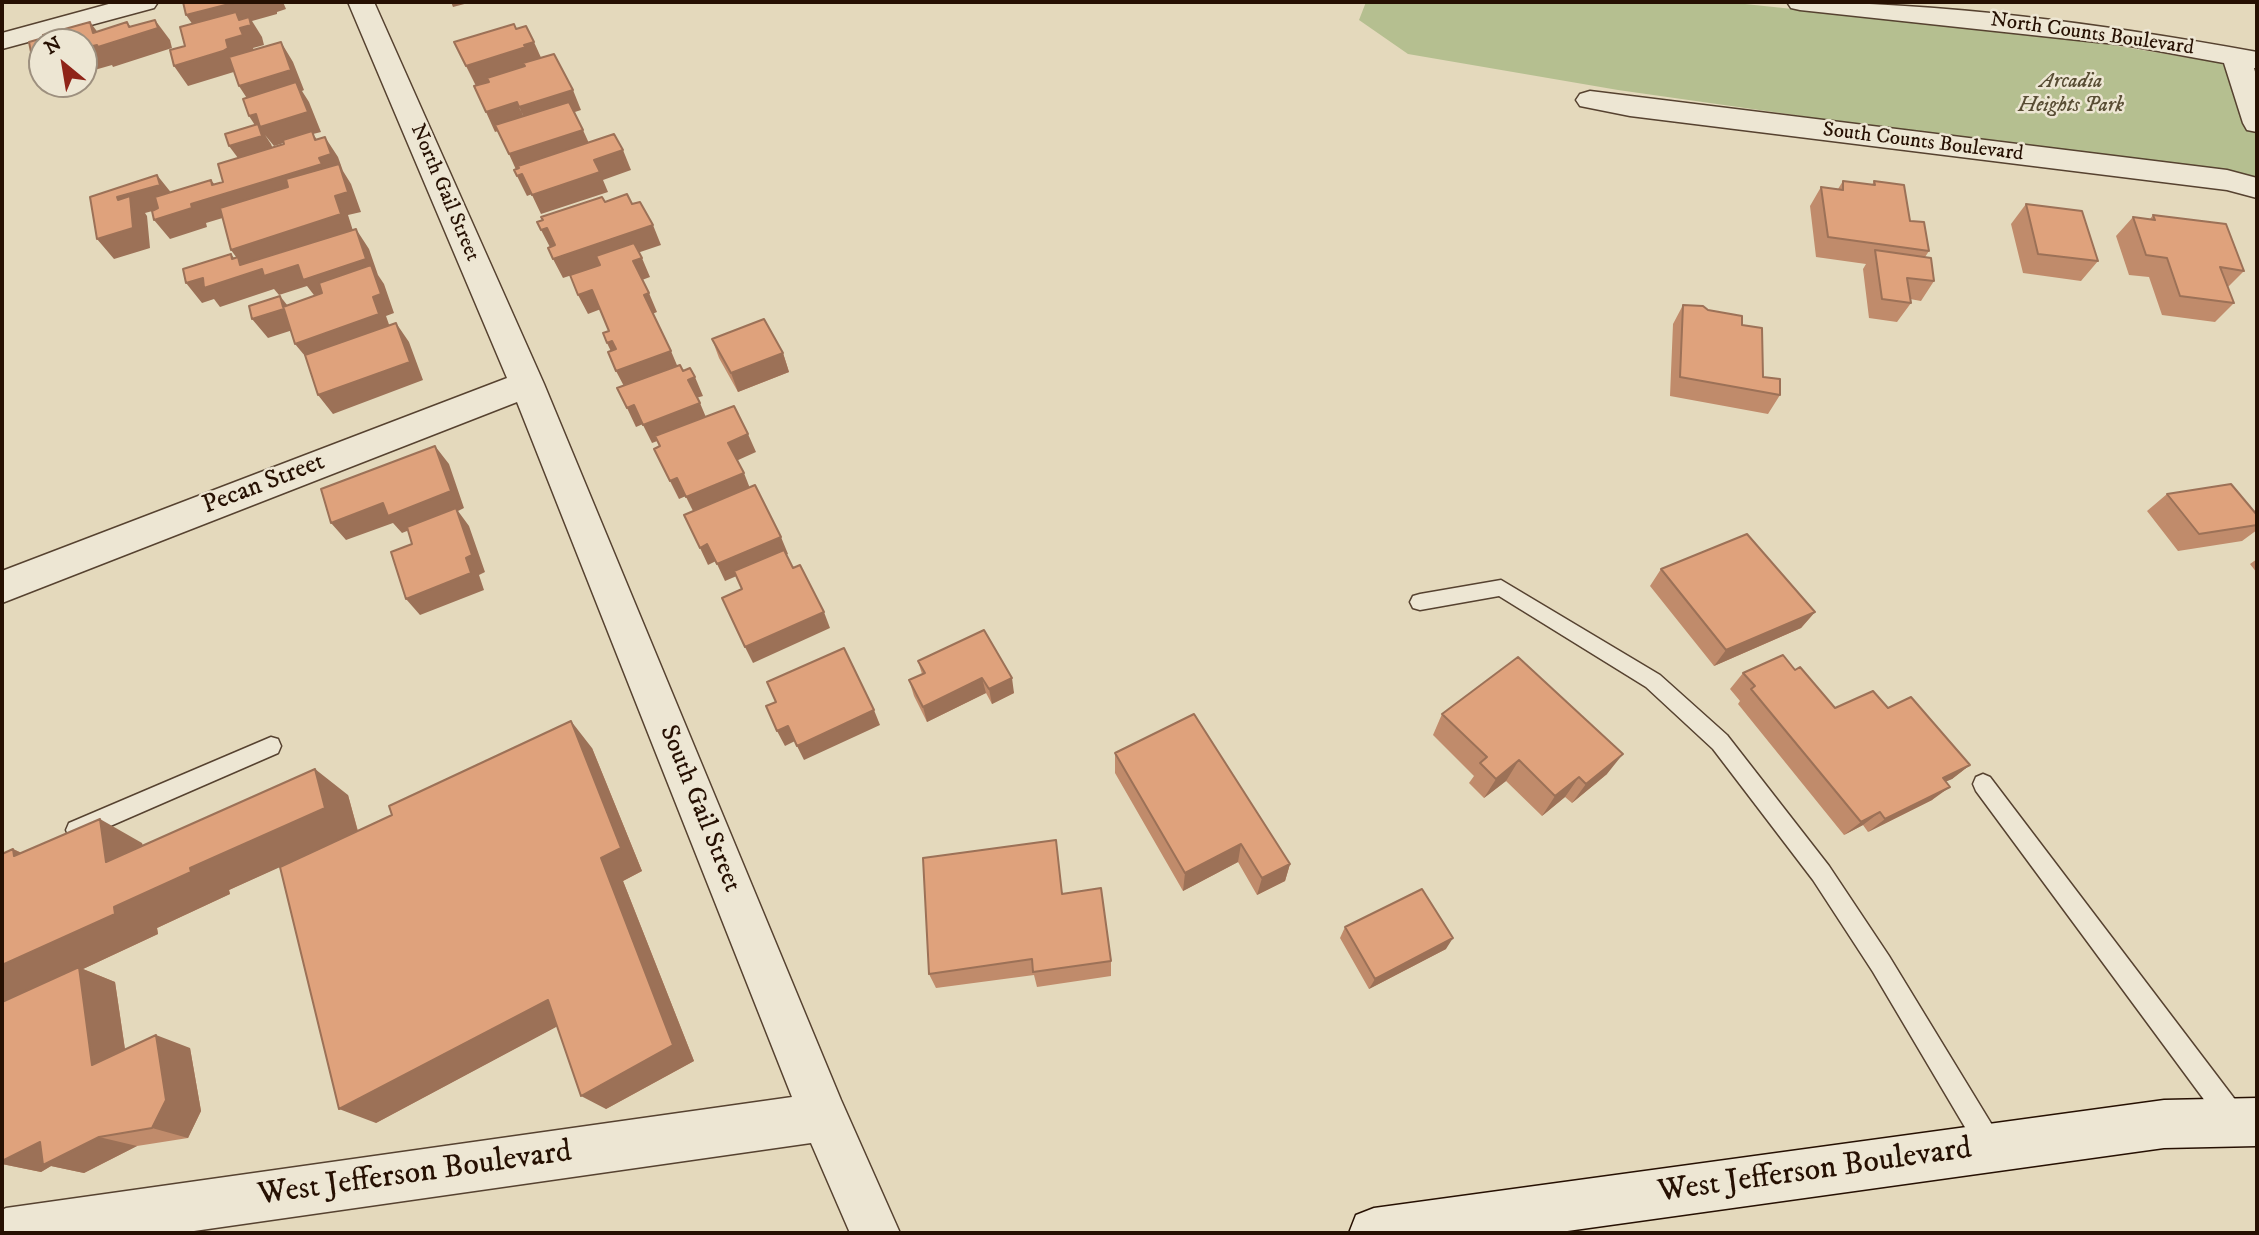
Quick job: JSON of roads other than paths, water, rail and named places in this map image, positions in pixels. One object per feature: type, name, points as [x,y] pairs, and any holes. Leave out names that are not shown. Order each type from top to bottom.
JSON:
[{"type":"street","points":[[2,41],[145,2]]},
{"type":"street","name":"North Gail Street","points":[[361,2],[527,384]]},
{"type":"street","name":"North Counts Boulevard","points":[[1800,2],[2125,37],[2247,58]]},
{"type":"street","points":[[2247,58],[2257,123]]},
{"type":"street","name":"South Counts Boulevard","points":[[1590,100],[1644,109],[2227,180],[2257,188]]},
{"type":"street","name":"Pecan Street","points":[[2,587],[527,384]]},
{"type":"street","name":"South Gail Street","points":[[527,384],[824,1117],[875,1233]]},
{"type":"street","name":"West Jefferson Boulevard","points":[[6,1233],[824,1117]]},
{"type":"street","name":"West Jefferson Boulevard","points":[[1374,1233],[2164,1124],[2247,1122]]},
{"type":"lane","points":[[1420,602],[1501,588],[1653,681],[1720,742],[1821,873],[1881,964],[1992,1148]]},
{"type":"lane","points":[[63,836],[271,746]]},
{"type":"lane","points":[[1983,784],[2247,1122]]},
{"type":"park label","name":"Arcadia Heights Park","points":[[2071,95]]}]
